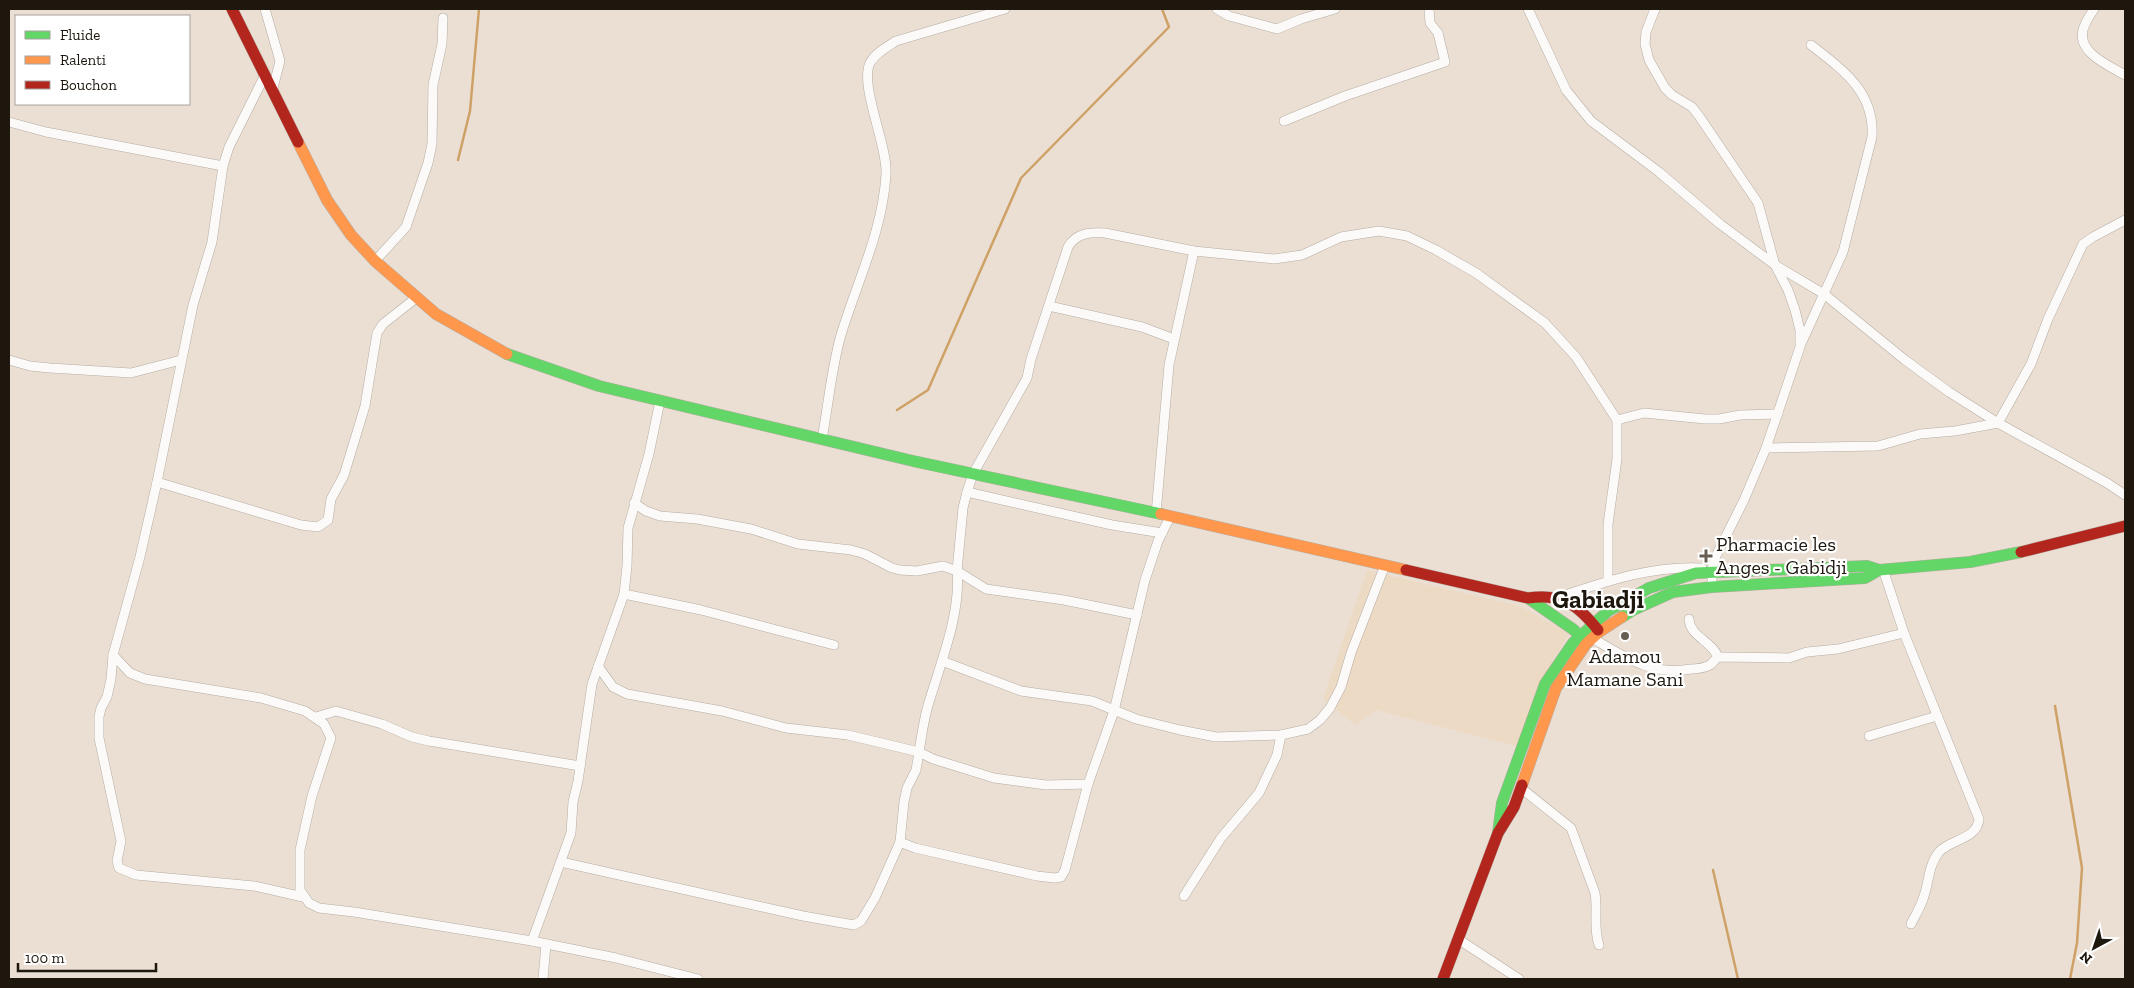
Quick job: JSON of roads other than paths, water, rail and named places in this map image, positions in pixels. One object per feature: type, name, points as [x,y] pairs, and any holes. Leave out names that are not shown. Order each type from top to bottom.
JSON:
[{"type":"street","points":[[232,9],[264,77],[327,200],[351,234],[374,261],[436,314],[506,354],[598,386],[973,474],[1528,598],[1545,595],[1558,597],[1571,603],[1590,634]]},
{"type":"street","points":[[265,9],[280,61],[272,93]]},
{"type":"street","points":[[822,439],[840,337],[869,254],[884,192],[885,156],[868,85],[868,70],[871,61],[884,48],[896,41],[1005,9]]},
{"type":"street","points":[[1217,9],[1229,16],[1277,29],[1300,19],[1335,9]]},
{"type":"street","points":[[1284,121],[1345,96],[1445,62],[1438,33],[1430,23],[1429,9]]},
{"type":"street","points":[[1528,9],[1566,90],[1591,121],[1659,172],[1720,224],[1775,265],[1824,294],[1905,360],[1949,392],[1998,423],[2108,483],[2125,495]]},
{"type":"street","points":[[1655,9],[1646,32],[1645,44],[1649,60],[1665,88],[1672,95],[1692,107],[1752,192],[1763,214],[1775,265],[1788,290],[1795,310],[1800,330],[1800,347]]},
{"type":"street","points":[[2094,9],[2083,30],[2083,42],[2092,54],[2125,75]]},
{"type":"street","points":[[374,261],[406,227],[428,163],[432,144],[433,85],[442,44],[443,18]]},
{"type":"street","points":[[1712,586],[1712,570],[1721,544],[1744,500],[1766,448],[1800,347],[1847,239],[1872,137],[1873,124],[1871,113],[1861,90],[1834,63],[1811,45]]},
{"type":"street","points":[[264,77],[229,147],[223,166],[212,242],[193,305],[140,557],[113,655],[107,697],[101,708],[98,723],[99,738],[121,841],[117,861],[118,868],[136,875],[254,886],[303,897]]},
{"type":"street","points":[[9,122],[46,132],[223,166]]},
{"type":"street","points":[[1766,448],[1878,446],[1920,434],[1965,430],[1998,423],[2024,378],[2048,319],[2083,244],[2093,236],[2125,220]]},
{"type":"street","points":[[562,862],[803,916],[854,925],[861,921],[872,904],[900,842],[906,788],[916,770],[929,702],[947,643],[958,585],[957,571],[963,508],[967,492],[973,474],[1027,378],[1031,359],[1068,247],[1071,242],[1083,234],[1105,233],[1194,251],[1281,259],[1302,255],[1341,237],[1379,232],[1408,236],[1461,263],[1545,323],[1576,357],[1617,420],[1617,459],[1608,524],[1608,581]]},
{"type":"street","points":[[1156,514],[1169,365],[1194,251]]},
{"type":"street","points":[[157,482],[300,525],[318,527],[326,524],[330,515],[331,499],[344,475],[365,406],[377,333],[383,324],[416,298]]},
{"type":"street","points":[[1049,306],[1142,326],[1174,340]]},
{"type":"street","points":[[9,360],[40,367],[131,373],[181,360]]},
{"type":"street","points":[[532,941],[572,833],[574,802],[592,684],[624,594],[628,528],[649,454],[660,400]]},
{"type":"street","points":[[1617,420],[1644,413],[1705,419],[1719,419],[1740,415],[1778,414]]},
{"type":"street","points":[[967,492],[1112,525],[1162,533]]},
{"type":"street","points":[[634,503],[646,511],[660,516],[697,519],[750,529],[798,544],[851,550],[865,554],[900,570],[917,571],[943,566],[957,571],[986,589],[1064,600],[1137,615]]},
{"type":"street","points":[[900,842],[915,848],[1037,876],[1061,877],[1065,870],[1088,784],[1114,711],[1146,580],[1162,533],[1170,517]]},
{"type":"street","points":[[1558,597],[1608,581],[1667,567],[1712,570],[1867,566],[1881,569],[1970,562],[2018,553],[2125,526]]},
{"type":"street","points":[[942,661],[1021,690],[1092,701],[1136,719],[1216,738],[1281,735],[1308,729],[1320,720],[1330,708],[1341,687],[1351,654],[1385,565]]},
{"type":"street","points":[[1498,833],[1502,803],[1545,684],[1567,648],[1633,610],[1666,595],[1692,588],[1865,578],[1881,569]]},
{"type":"street","points":[[1881,569],[1904,633],[1976,808],[1979,824],[1970,834],[1942,848],[1933,861],[1923,900],[1911,924]]},
{"type":"street","points":[[1443,979],[1498,833],[1514,807],[1556,688],[1590,634],[1610,609],[1649,587],[1712,570]]},
{"type":"street","points":[[624,594],[701,610],[834,645]]},
{"type":"street","points":[[1528,598],[1540,609],[1590,634],[1651,669],[1672,672],[1704,668],[1712,664],[1718,657]]},
{"type":"street","points":[[1689,619],[1693,631],[1712,646],[1718,657]]},
{"type":"street","points":[[1718,657],[1789,658],[1807,652],[1838,649],[1904,633]]},
{"type":"street","points":[[113,655],[130,673],[145,679],[260,698],[306,711],[324,724],[331,738],[312,796],[300,850],[300,890],[303,897],[309,903],[319,908],[532,941],[616,958],[698,979]]},
{"type":"street","points":[[598,666],[613,687],[627,694],[722,711],[786,728],[848,735],[919,752],[933,759],[994,778],[1046,785],[1088,784]]},
{"type":"street","points":[[316,717],[336,711],[382,724],[412,737],[429,741],[580,766]]},
{"type":"street","points":[[1869,736],[1937,716]]},
{"type":"street","points":[[1184,896],[1221,838],[1259,794],[1277,755],[1281,735]]},
{"type":"street","points":[[1521,788],[1565,822],[1573,832],[1597,902],[1595,927],[1599,945]]},
{"type":"street","points":[[1458,939],[1519,979]]},
{"type":"street","points":[[543,979],[546,944]]},
{"type":"waterway","points":[[458,160],[470,111],[479,9]]},
{"type":"waterway","points":[[897,410],[928,390],[1021,178],[1169,27],[1162,9]]},
{"type":"waterway","points":[[2055,706],[2082,868],[2077,943],[2070,979]]},
{"type":"waterway","points":[[1713,870],[1738,979]]},
{"type":"place","name":"Pharmacie les Anges - Gabidji","points":[[1706,556]]},
{"type":"place","name":"Adamou Mamane Sani","points":[[1625,636]]},
{"type":"district","name":"Gabiadji","points":[[1598,599]]}]
